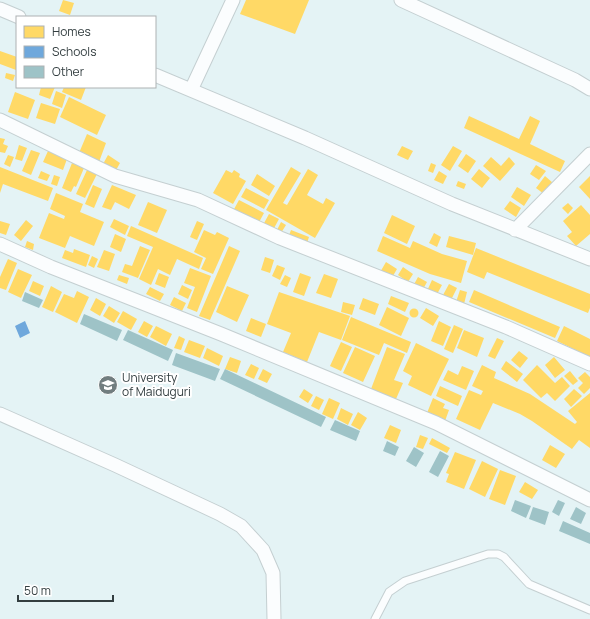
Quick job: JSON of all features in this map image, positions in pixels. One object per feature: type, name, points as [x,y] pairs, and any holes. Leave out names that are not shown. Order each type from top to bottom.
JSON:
[{"type":"street","points":[[191,90],[233,0]]},
{"type":"street","points":[[401,0],[575,80],[590,89]]},
{"type":"street","points":[[0,9],[17,16]]},
{"type":"street","points":[[156,75],[305,138],[452,204],[590,260]]},
{"type":"street","points":[[0,120],[115,176],[198,200],[280,238],[506,327],[590,364]]},
{"type":"street","points":[[515,230],[590,154]]},
{"type":"street","points":[[0,244],[51,268],[221,334],[436,424],[590,500]]},
{"type":"street","points":[[0,414],[115,465],[220,514],[241,526],[263,550],[273,573],[274,619]]},
{"type":"lane","points":[[375,619],[389,592],[405,582],[488,554],[498,554],[504,557],[529,584],[590,610]]},
{"type":"building: Homes","points":[[63,0],[74,3],[70,15],[59,11]]},
{"type":"building: Homes","points":[[246,0],[309,0],[295,34],[240,14]]},
{"type":"building: Homes","points":[[0,51],[16,57],[16,70],[0,64]]},
{"type":"building: Homes","points":[[6,73],[15,75],[13,81],[5,78]]},
{"type":"building: Homes","points":[[41,88],[55,88],[50,99],[39,95]]},
{"type":"building: Homes","points":[[64,88],[86,88],[81,100],[62,92]]},
{"type":"building: Homes","points":[[56,91],[66,95],[62,108],[52,104]]},
{"type":"building: Homes","points":[[15,92],[35,100],[28,119],[8,112]]},
{"type":"building: Homes","points":[[69,97],[106,115],[97,135],[60,117]]},
{"type":"building: Homes","points":[[41,103],[60,109],[55,124],[36,118]]},
{"type":"building: Homes","points":[[469,116],[519,139],[530,116],[540,121],[530,144],[565,161],[560,172],[464,128]]},
{"type":"building: Homes","points":[[87,134],[106,143],[99,162],[79,153]]},
{"type":"building: Homes","points":[[0,138],[5,139],[3,144],[8,146],[5,153],[0,152]]},
{"type":"building: Homes","points":[[19,145],[27,148],[22,161],[15,159]]},
{"type":"building: Homes","points":[[402,146],[413,151],[408,160],[397,155]]},
{"type":"building: Homes","points":[[453,146],[462,151],[450,171],[441,165]]},
{"type":"building: Homes","points":[[31,150],[40,153],[31,175],[22,171]]},
{"type":"building: Homes","points":[[48,151],[67,159],[63,170],[43,162]]},
{"type":"building: Homes","points":[[466,154],[476,161],[468,173],[458,166]]},
{"type":"building: Homes","points":[[8,155],[14,157],[10,167],[4,164]]},
{"type":"building: Homes","points":[[108,155],[120,163],[115,172],[103,164]]},
{"type":"building: Homes","points":[[491,157],[501,166],[509,157],[515,164],[500,181],[483,166]]},
{"type":"building: Homes","points":[[72,163],[84,168],[76,187],[74,186],[71,192],[62,188]]},
{"type":"building: Homes","points":[[431,163],[436,165],[433,173],[428,171]]},
{"type":"building: Homes","points":[[536,165],[546,171],[539,180],[530,174]]},
{"type":"building: Homes","points":[[0,167],[53,188],[48,201],[3,184],[0,193]]},
{"type":"building: Homes","points":[[291,167],[301,173],[283,203],[287,205],[308,169],[318,175],[307,195],[323,204],[326,198],[335,203],[315,238],[266,210]]},
{"type":"building: Homes","points":[[479,169],[490,178],[482,188],[471,179]]},
{"type":"building: Homes","points":[[87,170],[97,174],[85,198],[76,194]]},
{"type":"building: Homes","points":[[226,170],[232,173],[234,170],[240,174],[239,177],[246,181],[233,204],[213,193]]},
{"type":"building: Homes","points":[[41,171],[50,175],[47,181],[38,178]]},
{"type":"building: Homes","points":[[439,171],[447,176],[443,184],[434,180]]},
{"type":"building: Homes","points":[[257,174],[275,186],[269,196],[251,185]]},
{"type":"building: Homes","points":[[54,175],[60,177],[57,186],[51,184]]},
{"type":"building: Homes","points":[[545,176],[553,183],[544,194],[536,188]]},
{"type":"building: Homes","points":[[590,176],[590,199],[579,187]]},
{"type":"building: Homes","points":[[458,181],[466,184],[464,189],[456,186]]},
{"type":"building: Homes","points":[[93,185],[102,189],[94,208],[85,204]]},
{"type":"building: Homes","points":[[112,185],[136,195],[129,209],[115,202],[111,210],[102,207]]},
{"type":"building: Homes","points":[[517,187],[531,195],[524,206],[511,197]]},
{"type":"building: Homes","points":[[246,188],[269,200],[264,209],[241,197]]},
{"type":"building: Homes","points":[[56,193],[83,204],[80,212],[104,222],[94,246],[70,236],[65,248],[39,238],[49,213],[64,219],[65,216],[50,209]]},
{"type":"building: Homes","points":[[239,200],[264,213],[257,226],[233,211]]},
{"type":"building: Homes","points":[[510,201],[521,208],[516,217],[504,209]]},
{"type":"building: Homes","points":[[148,202],[167,210],[157,233],[138,225]]},
{"type":"building: Homes","points":[[568,203],[573,208],[568,214],[562,208]]},
{"type":"building: Homes","points":[[581,205],[590,215],[590,234],[576,246],[567,236],[572,232],[563,221]]},
{"type":"building: Homes","points":[[269,214],[279,219],[273,230],[263,225]]},
{"type":"building: Homes","points":[[392,215],[415,226],[407,244],[384,233]]},
{"type":"building: Homes","points":[[114,219],[129,226],[125,235],[110,227]]},
{"type":"building: Homes","points":[[26,220],[33,226],[21,241],[14,235]]},
{"type":"building: Homes","points":[[0,221],[10,224],[6,235],[0,233]]},
{"type":"building: Homes","points":[[197,221],[204,224],[197,240],[190,237]]},
{"type":"building: Homes","points":[[281,222],[286,225],[281,233],[277,230]]},
{"type":"building: Homes","points":[[131,226],[203,258],[199,269],[177,259],[170,275],[158,269],[151,285],[139,279],[153,247],[127,236]]},
{"type":"building: Homes","points":[[204,230],[215,235],[217,232],[229,238],[213,274],[201,269],[206,258],[194,252]]},
{"type":"building: Homes","points":[[291,230],[309,237],[306,246],[288,238]]},
{"type":"building: Homes","points":[[434,233],[441,237],[437,247],[429,243]]},
{"type":"building: Homes","points":[[115,234],[126,239],[121,252],[110,247]]},
{"type":"building: Homes","points":[[383,236],[410,248],[413,241],[442,254],[467,261],[461,283],[430,274],[377,251]]},
{"type":"building: Homes","points":[[449,236],[476,243],[473,255],[446,247]]},
{"type":"building: Homes","points":[[27,241],[34,244],[33,250],[25,247]]},
{"type":"building: Homes","points":[[140,246],[150,250],[138,278],[122,272],[125,264],[132,266]]},
{"type":"building: Homes","points":[[229,246],[240,251],[210,320],[199,316]]},
{"type":"building: Homes","points":[[476,248],[590,294],[590,308],[588,313],[487,272],[484,279],[467,272]]},
{"type":"building: Homes","points":[[74,249],[90,255],[86,267],[62,258],[65,250],[73,253]]},
{"type":"building: Homes","points":[[104,250],[115,254],[109,271],[97,267]]},
{"type":"building: Homes","points":[[92,256],[98,259],[94,268],[88,265]]},
{"type":"building: Homes","points":[[265,257],[274,260],[270,273],[261,270]]},
{"type":"building: Homes","points":[[8,259],[17,263],[6,290],[0,288],[0,277]]},
{"type":"building: Homes","points":[[386,262],[397,269],[390,281],[379,274]]},
{"type":"building: Homes","points":[[277,265],[285,268],[280,280],[272,276]]},
{"type":"building: Homes","points":[[403,267],[413,274],[408,282],[398,275]]},
{"type":"building: Homes","points":[[190,268],[211,276],[197,312],[187,308],[195,287],[184,283]]},
{"type":"building: Homes","points":[[18,269],[32,275],[21,298],[8,292]]},
{"type":"building: Homes","points":[[159,273],[169,277],[165,288],[155,284]]},
{"type":"building: Homes","points":[[300,273],[311,277],[304,296],[293,292]]},
{"type":"building: Homes","points":[[324,274],[338,279],[331,298],[316,293]]},
{"type":"building: Homes","points":[[119,275],[129,278],[127,284],[117,280]]},
{"type":"building: Homes","points":[[285,275],[291,278],[287,287],[280,284]]},
{"type":"building: Homes","points":[[418,277],[427,282],[421,293],[412,288]]},
{"type":"building: Homes","points":[[432,280],[442,285],[436,296],[427,291]]},
{"type":"building: Homes","points":[[33,281],[44,286],[40,296],[29,291]]},
{"type":"building: Homes","points":[[449,284],[457,288],[451,300],[443,295]]},
{"type":"building: Homes","points":[[182,285],[192,290],[188,299],[178,294]]},
{"type":"building: Homes","points":[[51,286],[62,292],[53,312],[42,307]]},
{"type":"building: Homes","points":[[227,286],[249,295],[237,322],[216,312]]},
{"type":"building: Homes","points":[[150,287],[164,294],[160,301],[146,294]]},
{"type":"building: Homes","points":[[460,290],[467,292],[464,304],[456,302]]},
{"type":"building: Homes","points":[[474,290],[560,327],[555,338],[469,302]]},
{"type":"building: Homes","points":[[77,291],[89,297],[77,323],[55,312],[64,294],[74,298]]},
{"type":"building: Homes","points":[[279,292],[350,316],[341,340],[319,332],[307,362],[283,352],[291,333],[267,324]]},
{"type":"building: Homes","points":[[391,296],[409,303],[405,312],[388,304]]},
{"type":"building: Homes","points":[[174,297],[186,303],[182,311],[170,305]]},
{"type":"building: Homes","points":[[96,298],[106,304],[100,316],[90,310]]},
{"type":"building: Homes","points":[[363,298],[379,304],[375,315],[359,309]]},
{"type":"building: Homes","points":[[343,302],[355,305],[352,315],[341,312]]},
{"type":"building: Homes","points":[[109,306],[120,313],[114,323],[103,316]]},
{"type":"building: Homes","points":[[387,307],[409,318],[401,336],[379,325]]},
{"type":"building: Homes","points":[[414,308],[419,313],[414,318],[409,313]]},
{"type":"building: Homes","points":[[426,308],[439,316],[433,326],[420,318]]},
{"type":"building: Homes","points":[[123,311],[137,319],[131,330],[117,322]]},
{"type":"building: Homes","points":[[351,317],[411,342],[407,353],[384,343],[379,355],[342,340]]},
{"type":"building: Homes","points":[[251,318],[266,324],[261,337],[246,331]]},
{"type":"building: Homes","points":[[144,321],[153,326],[147,337],[138,332]]},
{"type":"building: Homes","points":[[439,321],[451,327],[443,346],[431,341]]},
{"type":"building: Homes","points":[[454,325],[463,329],[453,353],[444,349]]},
{"type":"building: Homes","points":[[156,326],[172,334],[166,346],[150,337]]},
{"type":"building: Homes","points":[[564,326],[590,339],[590,357],[557,341]]},
{"type":"building: Homes","points":[[464,330],[484,338],[477,357],[457,348]]},
{"type":"building: Homes","points":[[179,336],[185,339],[181,350],[174,348]]},
{"type":"building: Homes","points":[[497,338],[504,341],[495,359],[488,356]]},
{"type":"building: Homes","points":[[189,340],[205,346],[200,358],[184,352]]},
{"type":"building: Homes","points":[[341,342],[352,347],[341,371],[330,366]]},
{"type":"building: Homes","points":[[416,343],[449,359],[431,396],[408,385],[412,376],[403,371]]},
{"type":"building: Homes","points":[[355,347],[375,356],[363,382],[343,373]]},
{"type":"building: Homes","points":[[387,347],[405,354],[394,380],[403,383],[396,399],[371,389]]},
{"type":"building: Homes","points":[[207,348],[223,356],[219,366],[203,358]]},
{"type":"building: Homes","points":[[519,351],[528,358],[520,368],[511,360]]},
{"type":"building: Homes","points":[[230,357],[241,361],[237,373],[225,369]]},
{"type":"building: Homes","points":[[554,357],[565,370],[555,378],[545,365]]},
{"type":"building: Homes","points":[[506,361],[523,374],[517,382],[501,369]]},
{"type":"building: Homes","points":[[251,364],[259,368],[254,379],[245,375]]},
{"type":"building: Homes","points":[[482,365],[496,372],[494,378],[530,394],[575,424],[577,422],[568,411],[590,393],[590,448],[579,440],[572,449],[520,414],[493,403],[480,430],[456,419],[469,390],[481,395],[483,391],[472,386]]},
{"type":"building: Homes","points":[[537,365],[555,383],[562,377],[570,386],[555,401],[547,393],[541,398],[523,380]]},
{"type":"building: Homes","points":[[462,366],[474,371],[466,390],[443,380],[448,370],[458,375]]},
{"type":"building: Homes","points":[[263,369],[272,374],[267,383],[258,379]]},
{"type":"building: Homes","points":[[570,371],[578,381],[573,385],[564,376]]},
{"type":"building: Homes","points":[[585,372],[590,377],[590,388],[584,394],[578,388],[583,383],[578,378]]},
{"type":"building: Homes","points":[[440,386],[462,396],[458,406],[436,396]]},
{"type":"building: Homes","points":[[304,389],[313,395],[308,403],[299,397]]},
{"type":"building: Homes","points":[[574,389],[582,396],[571,407],[564,399]]},
{"type":"building: Homes","points":[[316,396],[324,400],[319,410],[311,406]]},
{"type":"building: Homes","points":[[329,398],[340,403],[333,419],[322,414]]},
{"type":"building: Homes","points":[[433,398],[445,404],[443,408],[449,410],[445,421],[427,413]]},
{"type":"building: Homes","points":[[341,408],[353,414],[348,425],[337,419]]},
{"type":"building: Homes","points":[[358,412],[367,418],[360,430],[351,425]]},
{"type":"building: Homes","points":[[390,425],[401,430],[396,443],[384,438]]},
{"type":"building: Homes","points":[[420,435],[428,438],[423,449],[416,447]]},
{"type":"building: Homes","points":[[432,438],[450,448],[447,453],[429,444]]},
{"type":"building: Homes","points":[[550,445],[565,454],[556,468],[542,460]]},
{"type":"building: Homes","points":[[455,452],[476,460],[464,489],[446,482],[449,474],[446,473]]},
{"type":"building: Homes","points":[[482,461],[498,469],[485,497],[469,489]]},
{"type":"building: Homes","points":[[500,470],[516,476],[505,505],[489,499]]},
{"type":"building: Homes","points":[[525,482],[538,490],[532,499],[519,492]]},
{"type":"building: Schools","points":[[25,321],[30,333],[20,338],[15,326]]},
{"type":"building: Other","points":[[25,292],[43,300],[39,308],[22,301]]},
{"type":"building: Other","points":[[84,314],[122,330],[117,341],[80,324]]},
{"type":"building: Other","points":[[128,330],[173,350],[168,361],[123,340]]},
{"type":"building: Other","points":[[176,353],[220,369],[215,381],[172,365]]},
{"type":"building: Other","points":[[225,369],[326,417],[321,427],[220,379]]},
{"type":"building: Other","points":[[335,420],[360,431],[356,441],[330,430]]},
{"type":"building: Other","points":[[387,441],[399,447],[395,456],[383,451]]},
{"type":"building: Other","points":[[414,447],[424,453],[416,467],[406,461]]},
{"type":"building: Other","points":[[440,451],[449,456],[438,477],[429,472]]},
{"type":"building: Other","points":[[515,500],[531,506],[526,518],[511,511]]},
{"type":"building: Other","points":[[558,500],[565,503],[559,516],[552,512]]},
{"type":"building: Other","points":[[533,507],[549,512],[545,525],[529,519]]},
{"type":"building: Other","points":[[576,507],[586,513],[581,524],[570,519]]},
{"type":"building: Other","points":[[563,521],[590,533],[590,544],[559,531]]},
{"type":"place","name":"University of Maiduguri","points":[[108,385]]}]
